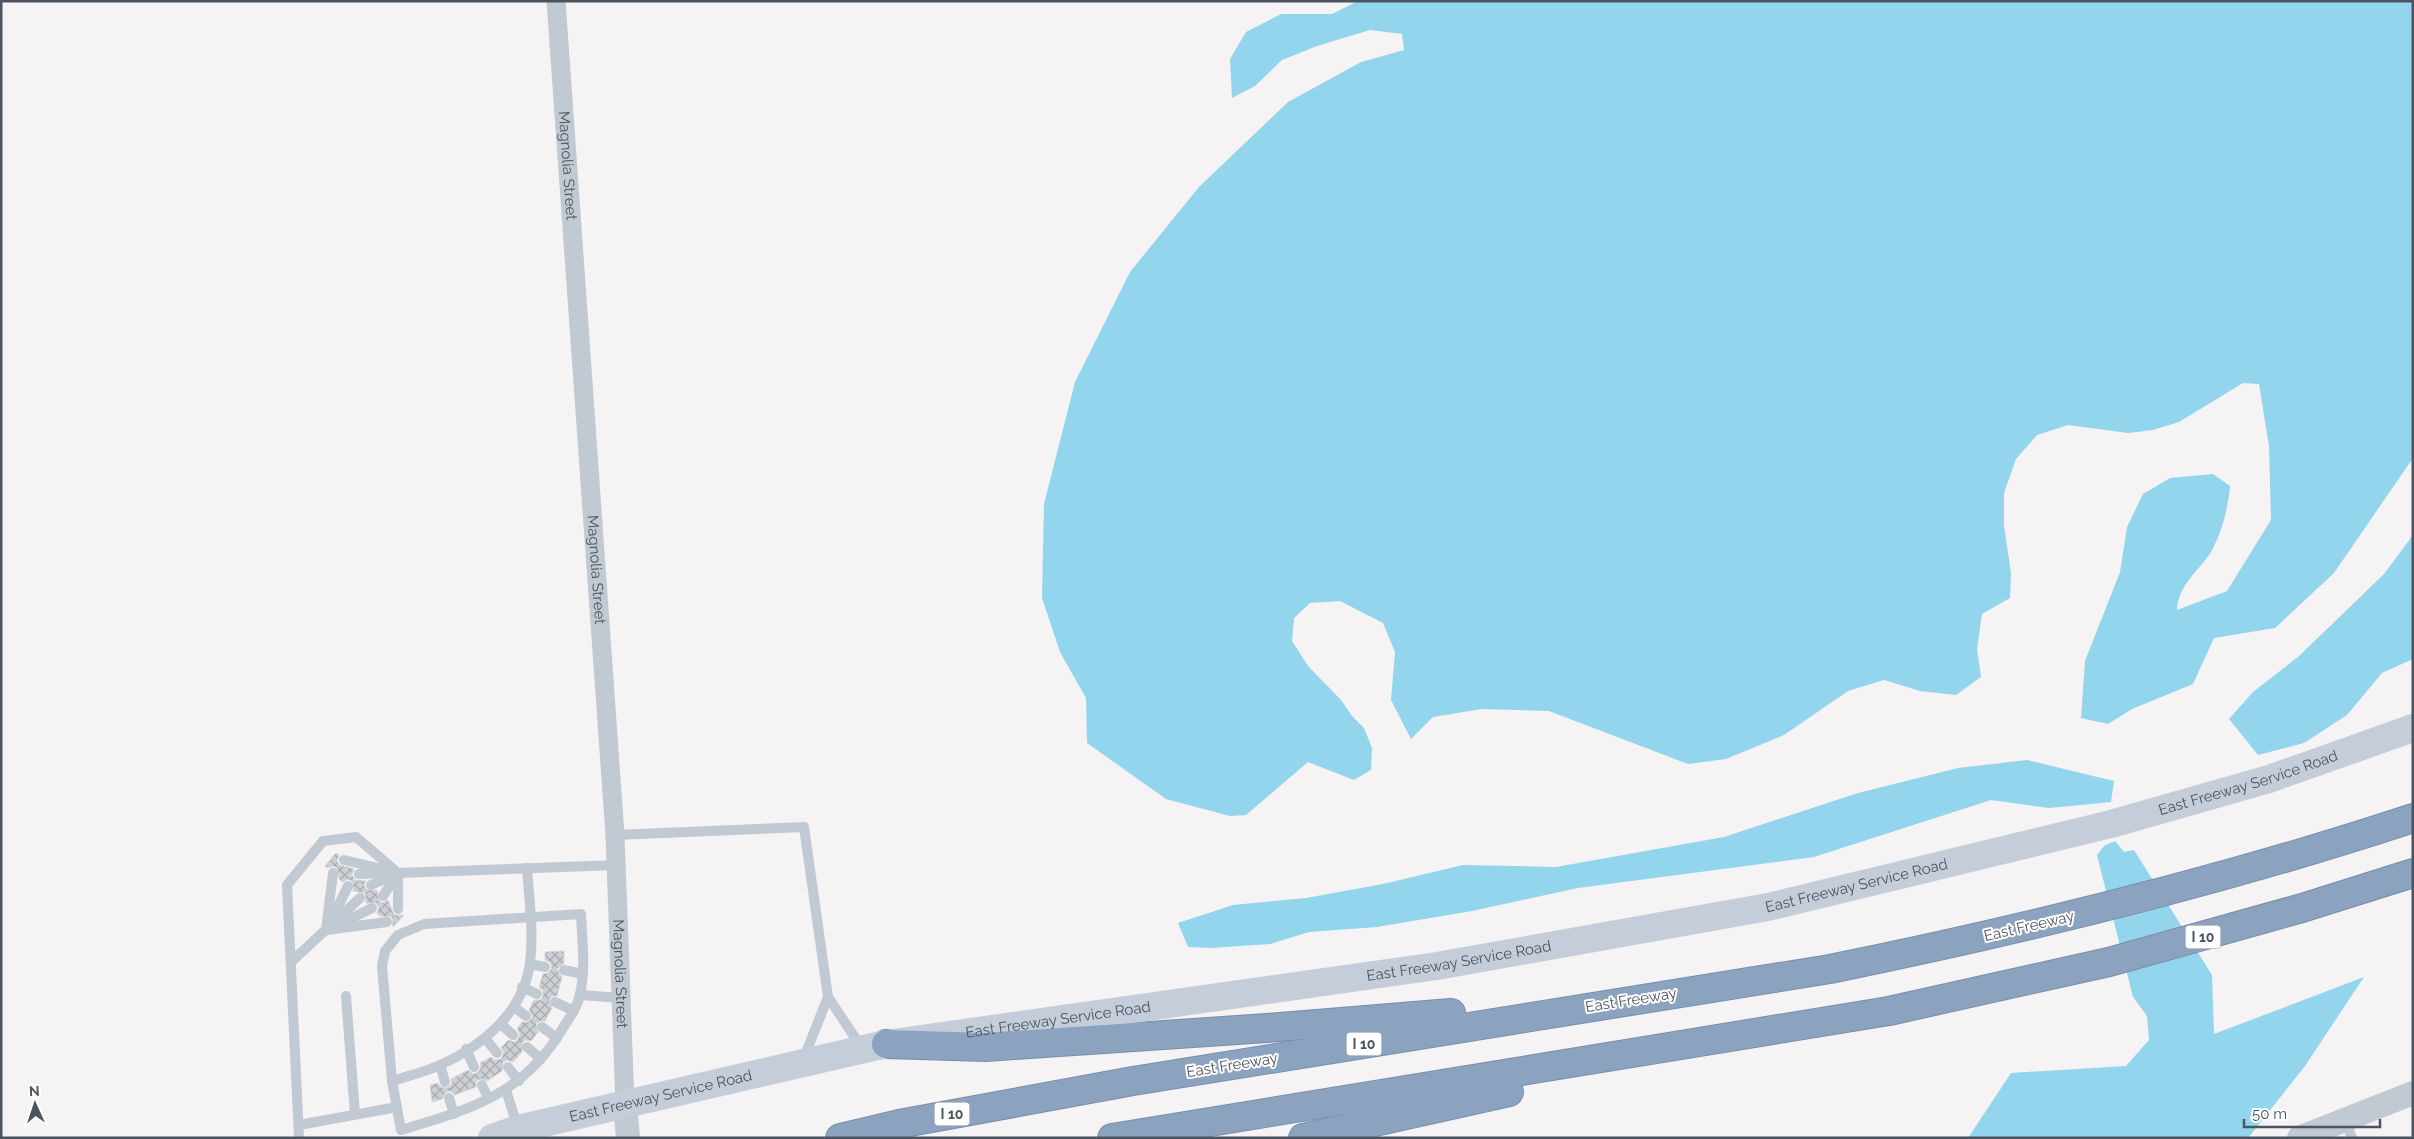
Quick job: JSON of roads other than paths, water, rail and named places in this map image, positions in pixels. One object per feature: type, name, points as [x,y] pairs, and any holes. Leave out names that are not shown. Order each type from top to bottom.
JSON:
[{"type":"highway","points":[[2378,830],[2413,812]]},
{"type":"highway","name":"East Freeway","points":[[840,1138],[899,1124],[1133,1081],[1830,969],[2000,932],[2192,885],[2413,818]]},
{"type":"highway","name":"I 10","points":[[1112,1138],[1890,1012],[2012,986],[2204,937],[2406,876]]},
{"type":"highway","points":[[874,1047],[986,1047],[1267,1028],[1662,995]]},
{"type":"highway","points":[[1303,1138],[1519,1090],[1692,1043]]},
{"type":"main road","name":"East Freeway Service Road","points":[[492,1138],[518,1129],[874,1047],[1438,966],[1768,907],[2111,824],[2269,779],[2413,728]]},
{"type":"street","name":"Magnolia Street","points":[[556,1],[615,835],[625,1104],[628,1138]]},
{"type":"street","points":[[2299,1138],[2348,1129],[2413,1093]]},
{"type":"lane","points":[[615,835],[804,827],[828,997],[802,1064]]},
{"type":"lane","points":[[300,1138],[287,885],[323,841],[356,837],[398,872]]},
{"type":"lane","points":[[344,860],[398,872]]},
{"type":"lane","points":[[359,874],[616,865]]},
{"type":"lane","points":[[392,1081],[440,1065],[466,1050],[501,1024],[514,1007],[530,964],[527,868]]},
{"type":"lane","points":[[371,885],[398,872]]},
{"type":"lane","points":[[383,896],[398,872]]},
{"type":"lane","points":[[398,872],[398,909]]},
{"type":"lane","points":[[326,930],[333,873]]},
{"type":"lane","points":[[326,930],[348,886]]},
{"type":"lane","points":[[291,962],[360,898]]},
{"type":"lane","points":[[326,930],[372,908]]},
{"type":"lane","points":[[581,914],[583,974],[580,995],[574,1011],[557,1038],[520,1080],[506,1090],[454,1114],[401,1130],[392,1081],[382,966],[385,951],[398,935],[424,924],[581,914]]},
{"type":"lane","points":[[326,930],[387,922]]},
{"type":"lane","points":[[530,964],[545,967]]},
{"type":"lane","points":[[564,970],[583,974]]},
{"type":"lane","points":[[522,987],[537,994]]},
{"type":"lane","points":[[580,995],[621,998]]},
{"type":"lane","points":[[346,996],[355,1114]]},
{"type":"lane","points":[[828,997],[874,1047]]},
{"type":"lane","points":[[555,1002],[574,1011]]},
{"type":"lane","points":[[514,1007],[526,1016]]},
{"type":"lane","points":[[501,1024],[513,1035]]},
{"type":"lane","points":[[542,1027],[557,1038]]},
{"type":"lane","points":[[484,1038],[497,1053]]},
{"type":"lane","points":[[527,1047],[540,1059]]},
{"type":"lane","points":[[466,1050],[474,1067]]},
{"type":"lane","points":[[440,1065],[445,1082]]},
{"type":"lane","points":[[508,1067],[520,1080]]},
{"type":"lane","points":[[482,1085],[488,1098]]},
{"type":"lane","points":[[506,1090],[518,1129]]},
{"type":"lane","points":[[450,1098],[454,1114]]},
{"type":"lane","points":[[299,1125],[397,1107]]},
{"type":"water","points":[[1358,1],[2413,1],[2413,458],[2334,573],[2275,628],[2214,638],[2193,684],[2132,709],[2108,724],[2081,718],[2085,661],[2120,572],[2127,527],[2143,494],[2170,478],[2213,474],[2230,486],[2226,512],[2218,536],[2211,552],[2181,593],[2177,610],[2227,591],[2271,520],[2269,446],[2259,384],[2243,383],[2179,422],[2153,430],[2128,433],[2068,425],[2037,435],[2016,459],[2004,493],[2004,526],[2011,573],[2010,598],[1982,614],[1977,649],[1981,677],[1956,695],[1920,691],[1884,680],[1848,691],[1784,735],[1726,759],[1688,764],[1549,711],[1482,709],[1433,717],[1411,739],[1391,700],[1395,652],[1383,623],[1340,601],[1310,603],[1294,618],[1292,641],[1308,666],[1341,700],[1352,716],[1364,728],[1372,748],[1371,770],[1354,780],[1308,762],[1246,815],[1230,816],[1166,799],[1087,743],[1086,698],[1060,652],[1042,598],[1044,504],[1075,382],[1130,272],[1199,187],[1288,102],[1361,62],[1404,50],[1402,34],[1370,30],[1317,46],[1282,60],[1255,86],[1232,98],[1230,59],[1246,32],[1281,14],[1332,14]]},
{"type":"water","points":[[2413,535],[2413,659],[2382,673],[2347,715],[2304,743],[2258,755],[2229,719],[2253,692],[2298,657],[2384,574]]},
{"type":"water","points":[[2027,760],[2114,781],[2111,802],[2049,808],[1991,800],[1814,857],[1578,888],[1472,911],[1377,927],[1309,932],[1270,944],[1211,948],[1188,947],[1178,923],[1233,905],[1306,898],[1383,884],[1463,865],[1556,867],[1724,837],[1858,793],[1958,768]]},
{"type":"water","points":[[2115,841],[2124,852],[2134,850],[2212,975],[2214,1034],[2364,977],[2305,1066],[2248,1138],[1968,1138],[2011,1073],[2126,1066],[2149,1040],[2147,1016],[2133,997],[2097,855],[2104,846]]}]
